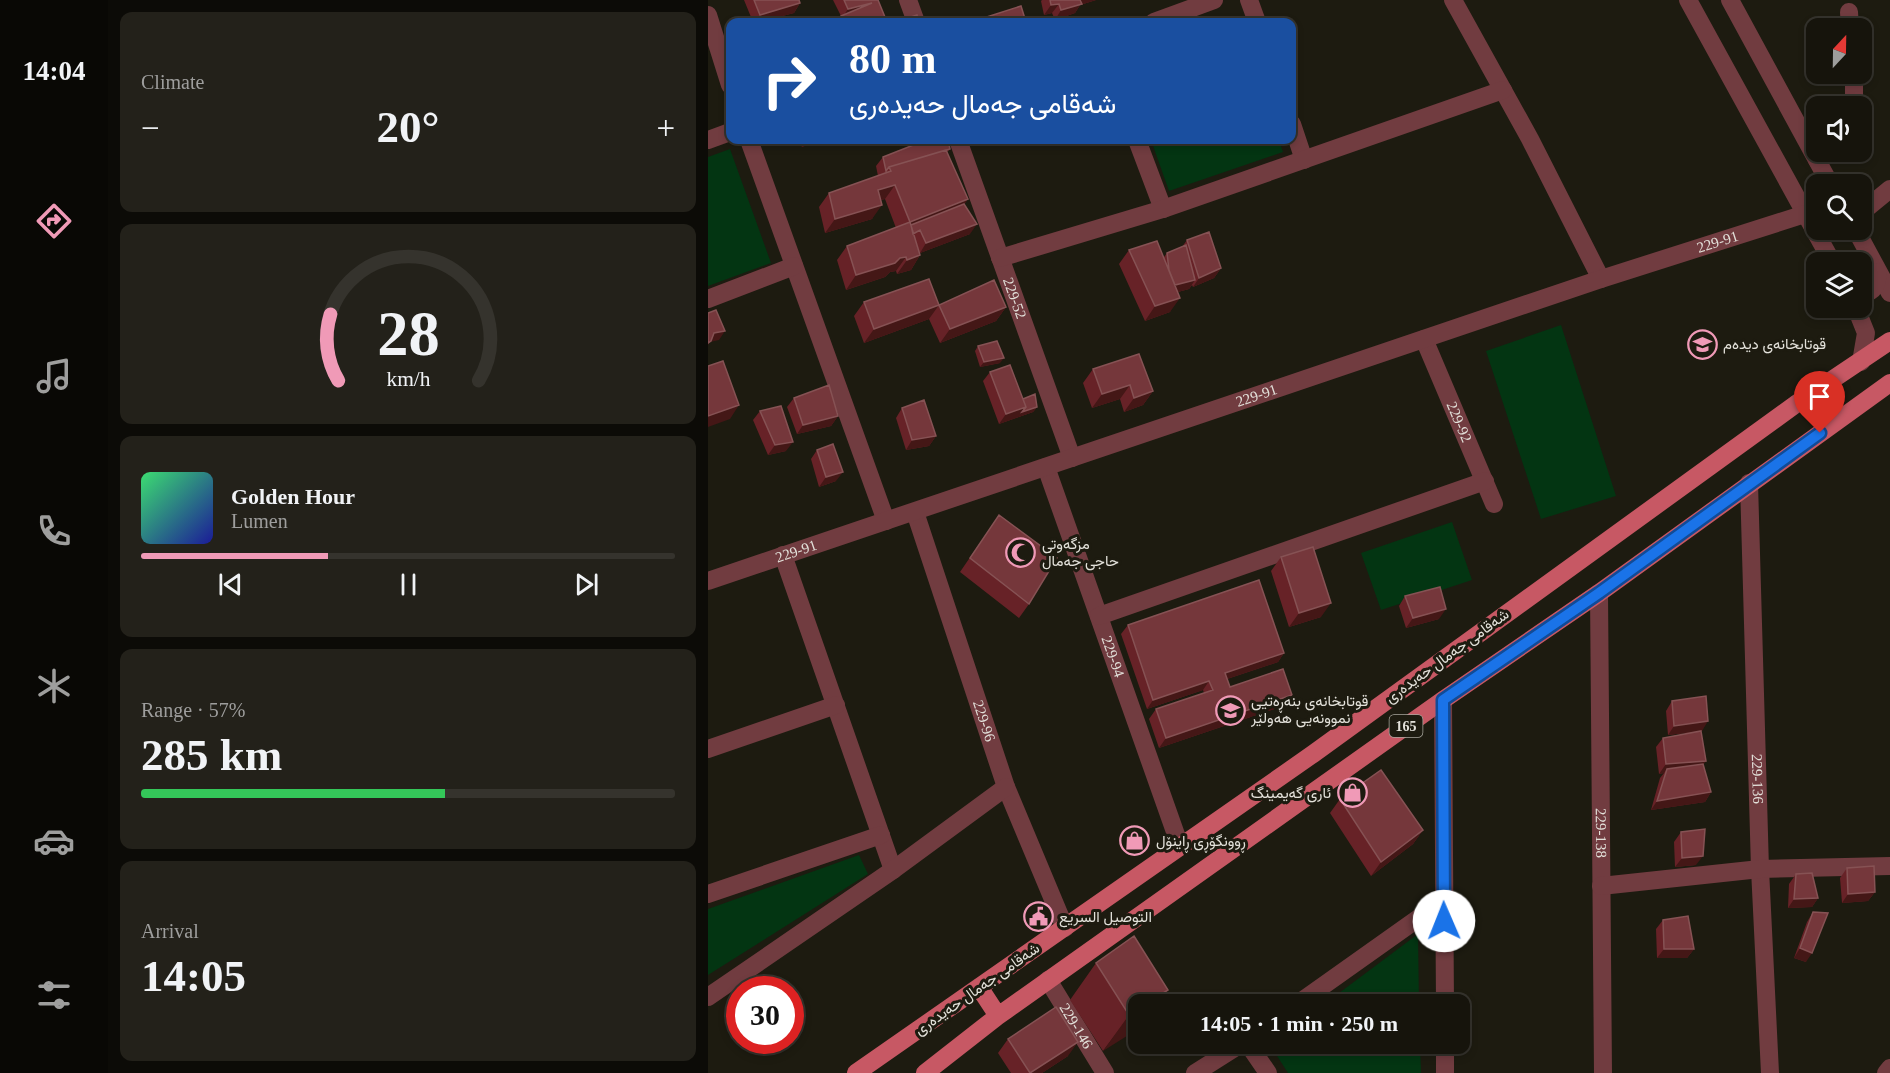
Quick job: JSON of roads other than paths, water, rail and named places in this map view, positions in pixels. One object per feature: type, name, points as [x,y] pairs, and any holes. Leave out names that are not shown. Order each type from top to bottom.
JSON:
[{"type":"main road","name":"شەقامی جەمال حەیدەری","points":[[856,1073],[1065,928],[1544,588],[1796,404],[1890,341]]},
{"type":"main road","name":"165","points":[[925,1073],[1048,980],[1443,700],[1599,593],[1890,383]]},
{"type":"main road","points":[[979,987],[998,1016]]},
{"type":"street","points":[[908,0],[915,18]]},
{"type":"street","points":[[1165,18],[1214,0]]},
{"type":"street","points":[[1249,0],[1256,18]]},
{"type":"street","points":[[1453,0],[1503,90],[1601,279]]},
{"type":"street","points":[[1688,0],[1826,252]]},
{"type":"street","points":[[1730,0],[1806,125]]},
{"type":"street","points":[[708,15],[726,72]]},
{"type":"street","points":[[1000,258],[1163,208],[1503,90]]},
{"type":"street","points":[[708,140],[726,133]]},
{"type":"street","points":[[1296,136],[1304,160]]},
{"type":"street","points":[[750,144],[886,521]]},
{"type":"street","name":"229-52","points":[[959,144],[1072,458]]},
{"type":"street","points":[[1139,144],[1163,208]]},
{"type":"street","points":[[1872,204],[1890,189]]},
{"type":"street","name":"229-91","points":[[708,581],[1601,279],[1805,214]]},
{"type":"street","points":[[1861,240],[1890,293]]},
{"type":"street","points":[[708,299],[794,266]]},
{"type":"street","points":[[1872,292],[1876,288],[1878,272]]},
{"type":"street","points":[[1860,318],[1866,333],[1861,362]]},
{"type":"street","name":"229-92","points":[[1424,339],[1494,504]]},
{"type":"street","name":"229-94","points":[[1046,467],[1180,846]]},
{"type":"street","points":[[1099,616],[1485,481]]},
{"type":"street","name":"229-136","points":[[1749,483],[1760,869],[1770,1073]]},
{"type":"street","name":"229-96","points":[[915,512],[1006,787],[1065,928]]},
{"type":"street","points":[[783,555],[893,870]]},
{"type":"street","name":"229-138","points":[[1599,593],[1602,1073]]},
{"type":"street","points":[[1443,700],[1445,994]]},
{"type":"street","points":[[708,749],[836,705]]},
{"type":"street","points":[[708,997],[893,870],[1006,787]]},
{"type":"street","points":[[708,894],[881,835]]},
{"type":"street","points":[[1601,886],[1760,869],[1890,866]]},
{"type":"street","points":[[1312,994],[1444,900]]},
{"type":"street","name":"229-146","points":[[1048,980],[1105,1073]]},
{"type":"street","points":[[1195,1073],[1225,1054]]},
{"type":"street","points":[[1255,1054],[1268,1073]]},
{"type":"street","points":[[1445,1054],[1445,1073]]},
{"type":"street","points":[[1886,1073],[1890,1068]]},
{"type":"place","name":"قوتابخانەی دیدەم","points":[[1702,344]]},
{"type":"place","name":"مزگەوتی حاجی جەمال","points":[[1021,553]]},
{"type":"place","name":"قوتابخانەی بنەڕەتیی نموونەیی هەولێر","points":[[1230,710]]},
{"type":"place","name":"ئاری گەیمینگ","points":[[1352,793]]},
{"type":"place","name":"ڕوونگۆڕی ڕاینۆل","points":[[1135,841]]},
{"type":"place","name":"التوصيل السريع","points":[[1038,917]]}]
